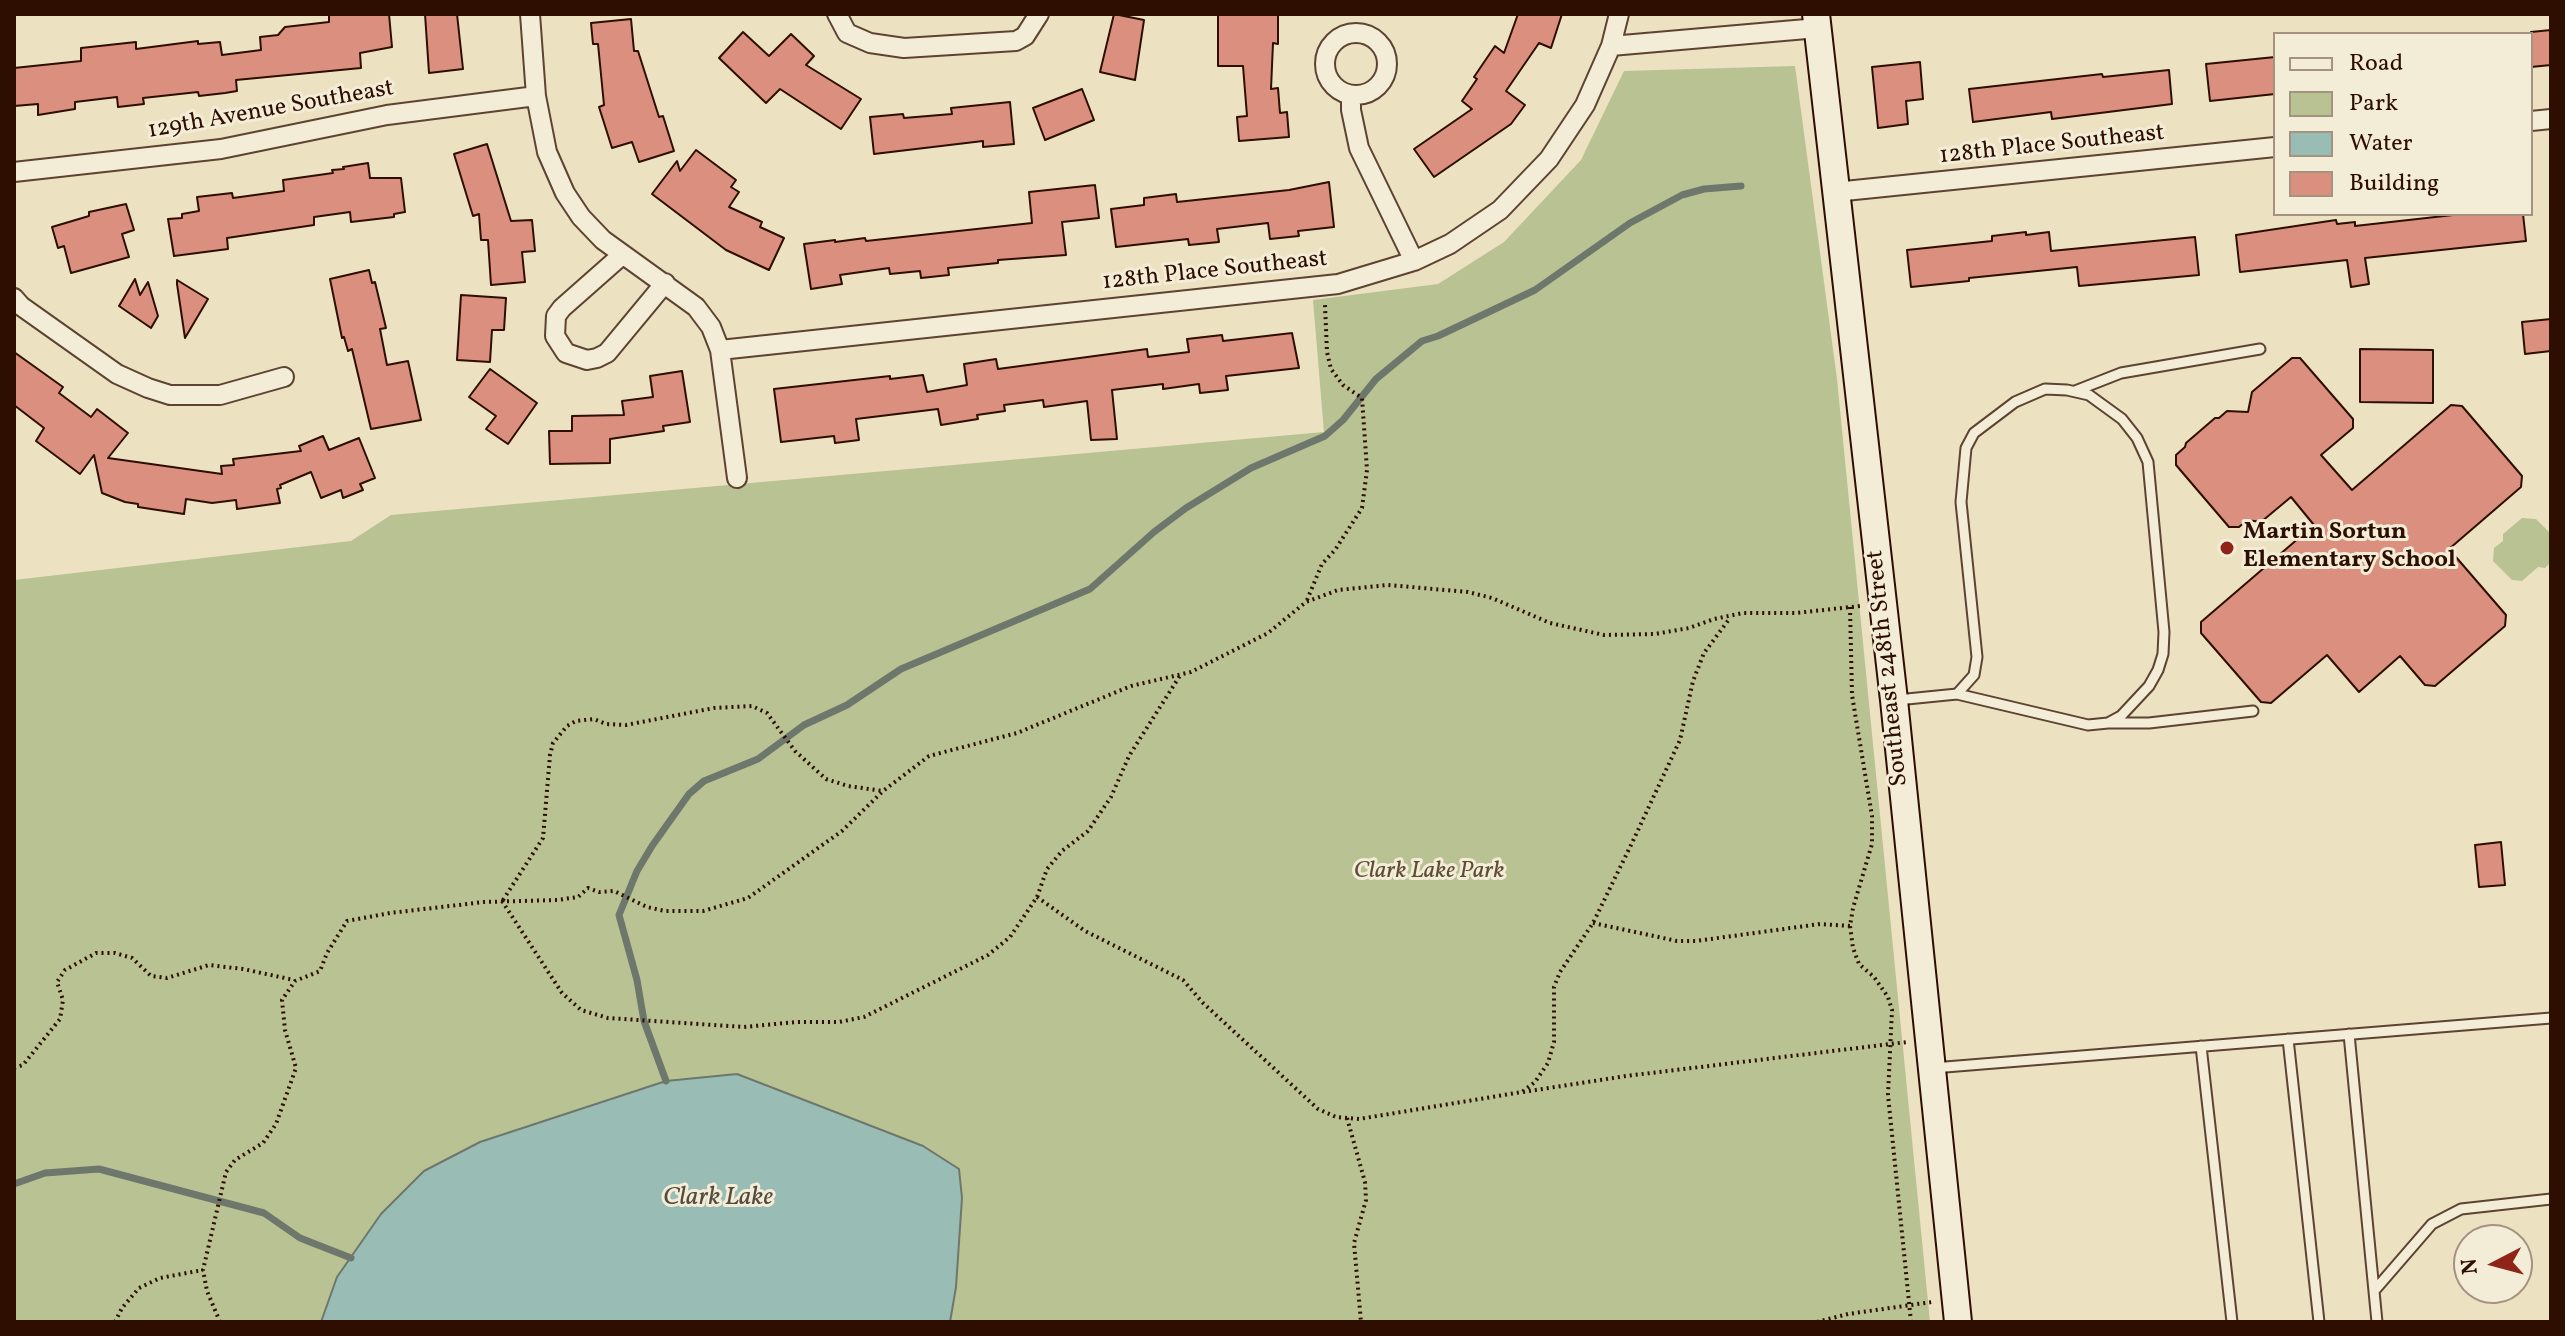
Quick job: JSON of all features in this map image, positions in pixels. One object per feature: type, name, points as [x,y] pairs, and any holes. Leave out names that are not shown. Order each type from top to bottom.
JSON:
[{"type":"street","points":[[530,14],[536,96],[547,152],[565,193],[581,217],[603,240],[696,307],[711,327],[720,350],[737,478]]},
{"type":"street","points":[[837,14],[847,33],[870,43],[904,48],[1016,41],[1025,36],[1039,14]]},
{"type":"street","name":"128th Place Southeast","points":[[720,350],[1338,284],[1414,261],[1450,244],[1500,210],[1549,159],[1585,105],[1611,46],[1619,14]]},
{"type":"street","points":[[1611,46],[1817,21]]},
{"type":"street","name":"Southeast 248th Street","points":[[1817,21],[1894,700],[1957,1311]]},
{"type":"street","points":[[1351,95],[1359,148],[1414,261]]},
{"type":"street","name":"129th Avenue Southeast","points":[[14,172],[221,149],[387,115],[536,96]]},
{"type":"street","name":"128th Place Southeast","points":[[1835,192],[2273,147]]},
{"type":"street","points":[[622,255],[556,316],[555,336],[566,353],[587,360],[607,353],[665,283]]},
{"type":"street","points":[[14,298],[117,374],[170,395],[220,395],[284,377]]},
{"type":"lane","points":[[2075,391],[2121,373],[2260,349]]},
{"type":"lane","points":[[1957,694],[1974,675],[1977,657],[1961,502],[1966,448],[1974,433],[2015,402],[2045,389],[2075,391],[2089,395],[2122,419],[2137,438],[2148,462],[2164,632],[2163,654],[2149,686],[2121,716],[2108,723]]},
{"type":"lane","points":[[1894,700],[1957,694],[2088,725],[2149,723],[2253,711]]},
{"type":"lane","points":[[1933,1068],[2551,1018]]},
{"type":"lane","points":[[2349,1034],[2377,1322]]},
{"type":"lane","points":[[2288,1039],[2319,1322]]},
{"type":"lane","points":[[2201,1046],[2232,1322]]},
{"type":"lane","points":[[2374,1291],[2432,1224],[2461,1209],[2551,1199]]},
{"type":"path","points":[[1306,602],[1322,564],[1335,550],[1362,508],[1367,470],[1362,398],[1343,385],[1331,369],[1323,285]]},
{"type":"path","points":[[220,1322],[207,1291],[203,1270],[226,1172],[235,1160],[269,1137],[295,1076],[282,1000],[295,981],[320,971],[347,921],[390,913],[502,901],[557,900],[578,897],[588,888],[599,892],[614,891],[647,907],[665,911],[703,911],[748,898],[816,851],[864,812],[883,791],[929,756],[1017,733],[1131,686],[1181,674],[1217,660],[1268,633],[1306,602],[1321,595],[1360,586],[1388,585],[1468,592],[1492,598],[1550,623],[1604,635],[1655,634],[1731,616],[1796,613],[1882,602]]},
{"type":"path","points":[[1850,607],[1852,695],[1872,816],[1872,844],[1850,926],[1859,964],[1874,977],[1888,997],[1892,1010],[1888,1095],[1911,1322]]},
{"type":"path","points":[[1522,1092],[1535,1082],[1548,1063],[1554,1042],[1554,987],[1569,954],[1593,923],[1680,740],[1693,681],[1704,653],[1731,616]]},
{"type":"path","points":[[502,901],[562,993],[581,1010],[608,1018],[744,1027],[839,1022],[864,1017],[988,955],[1010,937],[1037,897],[1047,869],[1062,851],[1088,831],[1111,797],[1129,756],[1181,674]]},
{"type":"path","points":[[502,901],[543,838],[553,743],[567,726],[576,721],[594,719],[606,724],[626,725],[693,711],[752,706],[772,718],[795,751],[826,779],[883,791]]},
{"type":"path","points":[[1037,897],[1085,931],[1183,980],[1203,1003],[1318,1109],[1347,1118],[1359,1119],[1626,1076],[1930,1039]]},
{"type":"path","points":[[1593,923],[1677,941],[1820,924],[1850,926]]},
{"type":"path","points":[[14,1068],[23,1065],[60,1019],[63,1000],[57,982],[65,970],[96,953],[115,953],[132,958],[151,976],[167,978],[209,965],[295,981]]},
{"type":"path","points":[[1347,1118],[1366,1200],[1354,1243],[1361,1322]]},
{"type":"path","points":[[115,1322],[139,1288],[160,1278],[203,1270]]},
{"type":"path","points":[[1817,1322],[1848,1314],[1908,1306],[1957,1311]]},
{"type":"green space","name":"Clark Lake Park","points":[[1795,66],[1837,379],[1930,1322],[14,1322],[14,580],[351,541],[391,515],[1324,432],[1313,300],[1438,284],[1504,242],[1581,160],[1624,71]]},
{"type":"green space","points":[[2522,518],[2536,519],[2551,534],[2551,562],[2545,568],[2538,567],[2522,581],[2512,580],[2493,561],[2494,548],[2503,541],[2503,534]]},
{"type":"water","name":"Clark Lake","points":[[737,1074],[923,1146],[959,1169],[962,1198],[956,1287],[950,1322],[321,1322],[337,1277],[381,1214],[424,1171],[480,1142],[666,1081]]},
{"type":"building","points":[[329,14],[389,14],[392,47],[360,53],[361,68],[236,80],[237,91],[225,93],[199,96],[198,92],[143,98],[144,104],[118,107],[117,97],[75,102],[75,109],[38,115],[38,104],[14,106],[14,68],[81,61],[81,48],[136,42],[136,49],[198,41],[198,44],[220,42],[222,55],[261,50],[260,37],[278,35],[285,27],[329,22]]},
{"type":"building","points":[[425,14],[457,14],[463,69],[429,73]]},
{"type":"building","points":[[1114,14],[1144,20],[1135,80],[1100,72]]},
{"type":"building","points":[[1218,14],[1278,14],[1278,44],[1273,43],[1271,89],[1278,88],[1280,113],[1287,112],[1289,137],[1239,141],[1237,117],[1247,116],[1243,66],[1218,66]]},
{"type":"building","points":[[1518,14],[1562,14],[1551,48],[1539,43],[1506,91],[1525,105],[1511,124],[1434,177],[1414,149],[1472,109],[1462,101],[1495,46],[1504,53]]},
{"type":"building","points":[[631,19],[634,51],[638,51],[659,117],[663,116],[674,151],[639,162],[632,142],[612,148],[599,107],[604,105],[598,44],[593,44],[591,23]]},
{"type":"building","points":[[2551,30],[2551,65],[2533,67],[2531,32]]},
{"type":"building","points":[[743,32],[769,56],[791,34],[814,56],[806,65],[861,99],[841,129],[780,89],[766,103],[719,58]]},
{"type":"building","points":[[2273,57],[2273,94],[2210,101],[2206,64]]},
{"type":"building","points":[[1920,62],[1923,99],[1906,101],[1908,124],[1878,128],[1872,67]]},
{"type":"building","points":[[2169,70],[2172,104],[2052,119],[2051,112],[1973,122],[1969,89]]},
{"type":"building","points":[[1082,89],[1094,120],[1045,140],[1033,108]]},
{"type":"building","points":[[1010,102],[1014,144],[983,147],[983,141],[874,154],[870,117],[952,114],[951,108]]},
{"type":"building","points":[[487,144],[511,221],[532,220],[535,251],[522,252],[525,282],[491,285],[488,240],[481,240],[479,214],[473,216],[454,154]]},
{"type":"building","points":[[696,150],[736,180],[731,187],[739,192],[729,207],[762,222],[760,227],[784,238],[769,270],[726,250],[652,194],[677,161],[680,171]]},
{"type":"building","points":[[368,163],[370,178],[401,178],[405,212],[394,214],[394,217],[351,222],[350,212],[314,217],[314,225],[227,238],[228,249],[174,256],[168,219],[182,218],[182,214],[199,211],[197,197],[232,193],[233,198],[284,191],[283,180],[333,173],[332,170]]},
{"type":"building","points":[[1329,182],[1334,227],[1298,231],[1299,236],[1270,239],[1268,223],[1217,229],[1219,242],[1189,245],[1188,239],[1116,247],[1111,209],[1144,205],[1144,198],[1176,194],[1177,202],[1289,190]]},
{"type":"building","points":[[1095,185],[1099,218],[1062,222],[1066,255],[998,260],[998,263],[948,268],[949,275],[921,278],[920,271],[890,274],[889,268],[840,275],[842,284],[811,289],[804,244],[865,238],[866,241],[1032,223],[1029,192]]},
{"type":"building","points":[[126,204],[134,230],[122,234],[129,257],[71,273],[64,246],[58,248],[52,227],[89,216],[89,212]]},
{"type":"building","points":[[2444,216],[2523,216],[2526,241],[2365,258],[2369,284],[2351,287],[2347,260],[2240,272],[2236,235],[2336,220],[2337,224],[2355,222],[2355,226]]},
{"type":"building","points":[[2026,232],[2026,235],[2049,232],[2051,251],[2195,237],[2199,275],[2079,286],[2077,267],[1911,287],[1907,250],[1992,241],[1992,236]]},
{"type":"building","points":[[369,270],[386,328],[380,329],[387,365],[408,361],[421,420],[371,429],[352,349],[348,351],[342,338],[330,279]]},
{"type":"building","points":[[135,279],[140,295],[148,282],[158,316],[151,328],[119,306]]},
{"type":"building","points":[[177,280],[208,299],[185,338],[177,284]]},
{"type":"building","points":[[461,295],[506,298],[504,330],[492,330],[490,362],[457,360]]},
{"type":"building","points":[[2551,319],[2551,351],[2525,354],[2522,322]]},
{"type":"building","points":[[1292,333],[1299,368],[1226,376],[1228,390],[1200,393],[1199,384],[1163,389],[1163,384],[1112,390],[1117,439],[1091,440],[1087,401],[1044,407],[1043,400],[1004,405],[1005,411],[941,425],[938,409],[856,419],[859,440],[835,443],[834,436],[781,442],[774,389],[923,375],[927,392],[967,385],[964,364],[996,359],[998,369],[1147,349],[1148,357],[1189,352],[1187,339],[1222,335],[1223,341]]},
{"type":"building","points":[[2360,349],[2433,350],[2433,403],[2360,402]]},
{"type":"building","points":[[14,352],[63,387],[59,393],[91,417],[97,409],[128,433],[108,458],[222,474],[221,466],[234,465],[233,459],[301,451],[299,446],[323,436],[329,450],[359,438],[375,478],[360,484],[363,490],[343,498],[341,490],[321,498],[311,472],[280,485],[281,488],[277,489],[280,503],[237,509],[236,500],[212,503],[186,499],[184,514],[138,507],[138,504],[102,493],[94,455],[80,474],[36,441],[44,428],[14,405]]},
{"type":"building","points":[[2292,358],[2300,358],[2353,419],[2353,428],[2321,455],[2352,490],[2451,405],[2462,406],[2522,476],[2521,487],[2449,549],[2506,615],[2505,626],[2435,686],[2425,685],[2400,656],[2359,692],[2327,655],[2271,703],[2261,702],[2201,633],[2201,622],[2314,525],[2291,497],[2261,522],[2247,520],[2239,527],[2229,527],[2176,465],[2176,455],[2215,418],[2227,411],[2248,412],[2252,392]]},
{"type":"building","points":[[490,369],[537,403],[508,444],[486,429],[496,416],[469,397]]},
{"type":"building","points":[[682,371],[690,422],[663,426],[664,431],[610,439],[610,463],[550,464],[549,431],[572,431],[572,416],[624,415],[622,401],[653,397],[650,376]]},
{"type":"building","points":[[2501,842],[2505,885],[2479,887],[2475,845]]},
{"type":"waterway","points":[[666,1081],[644,1021],[637,980],[619,915],[637,871],[652,846],[689,794],[704,781],[758,759],[804,725],[847,705],[901,669],[1090,589],[1186,508],[1251,468],[1325,436],[1343,420],[1376,379],[1422,341],[1535,290],[1630,223],[1682,195],[1704,189],[1741,186]]},
{"type":"waterway","points":[[14,1184],[45,1173],[99,1169],[264,1213],[300,1238],[351,1258]]},
{"type":"place","name":"Martin Sortun Elementary School","points":[[2227,548]]}]
